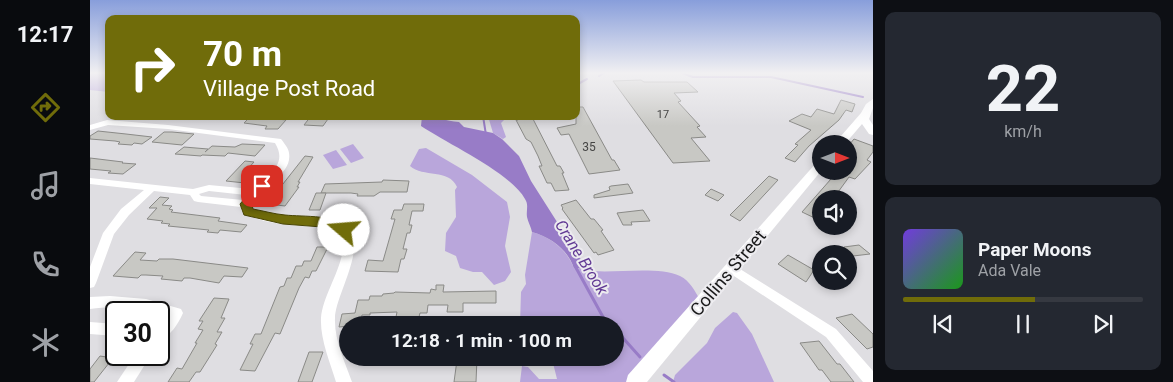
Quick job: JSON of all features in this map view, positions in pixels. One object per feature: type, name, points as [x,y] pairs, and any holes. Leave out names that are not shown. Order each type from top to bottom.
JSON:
[{"type":"main road","points":[[873,102],[869,106],[864,119],[873,134]]},
{"type":"main road","points":[[847,135],[866,114]]},
{"type":"main road","points":[[850,131],[873,134]]},
{"type":"main road","name":"Collins Street","points":[[635,382],[812,175]]},
{"type":"street","points":[[90,128],[104,122],[121,123],[278,141],[285,152],[282,166],[276,175],[255,193],[246,204]]},
{"type":"street","points":[[90,181],[193,192],[209,188],[255,193]]},
{"type":"street","points":[[90,283],[109,233],[125,212],[153,187]]},
{"type":"street","points":[[193,192],[198,198],[246,204]]},
{"type":"street","points":[[246,204],[248,212],[254,214],[337,225],[348,236],[348,249],[328,316],[329,332],[344,382]]},
{"type":"street","points":[[732,269],[831,333],[873,382]]},
{"type":"street","points":[[90,303],[105,304]]},
{"type":"street","points":[[170,310],[176,313],[170,323]]},
{"type":"street","points":[[90,328],[105,329]]},
{"type":"street","points":[[125,382],[136,366]]},
{"type":"shaded area","points":[[422,120],[459,122],[464,127],[493,133],[502,139],[519,156],[531,181],[587,269],[574,268],[567,255],[558,245],[546,237],[532,232],[527,217],[526,201],[518,189],[507,179],[421,126]]},
{"type":"shaded area","points":[[489,120],[504,120],[501,123],[506,137],[503,139],[493,133]]},
{"type":"shaded area","points":[[353,144],[364,158],[351,163],[340,149]]},
{"type":"shaded area","points":[[426,148],[472,175],[507,202],[510,217],[505,246],[511,272],[505,281],[494,285],[482,272],[473,272],[460,268],[456,256],[445,251],[446,233],[456,217],[455,190],[457,187],[448,177],[415,170],[410,166],[419,149]]},
{"type":"shaded area","points":[[336,150],[347,165],[333,169],[323,155]]},
{"type":"shaded area","points":[[532,232],[546,237],[558,245],[567,255],[574,268],[594,271],[638,270],[671,273],[687,281],[700,300],[636,382],[520,382],[522,366],[528,367],[539,379],[557,379],[554,366],[624,366],[624,316],[520,316],[521,292],[526,284],[525,275]]},
{"type":"shaded area","points":[[733,312],[737,313],[752,334],[774,382],[673,382],[675,375],[707,343],[715,328]]},
{"type":"building","points":[[620,91],[698,92],[674,93],[681,101],[678,102],[700,126],[697,127],[706,137],[691,138],[710,161],[673,163]]},
{"type":"building","points":[[841,100],[855,104],[852,112],[846,110],[839,120],[822,135],[812,135],[812,143],[795,162],[785,158],[798,145],[795,144],[811,130],[789,121],[802,114],[811,117],[817,109],[834,114]]},
{"type":"building","points":[[580,107],[583,107],[612,160],[614,160],[620,170],[589,174],[569,134],[561,135],[557,128],[576,124],[576,120],[580,120]]},
{"type":"building","points":[[247,120],[286,120],[278,129],[265,129],[267,126],[244,123]]},
{"type":"building","points":[[308,120],[327,120],[323,126],[304,125]]},
{"type":"building","points":[[516,120],[534,120],[557,166],[560,166],[564,173],[562,173],[569,190],[555,191],[551,183],[547,183],[539,166],[542,166],[538,156]]},
{"type":"building","points":[[98,131],[152,137],[142,144],[134,143],[132,145],[118,144],[120,142],[115,141],[90,139],[90,136]]},
{"type":"building","points":[[164,132],[194,134],[182,145],[152,142]]},
{"type":"building","points":[[858,140],[873,146],[873,152],[867,160],[871,162],[858,176]]},
{"type":"building","points":[[242,144],[265,145],[255,156],[228,153],[225,156],[175,154],[184,147],[208,149],[205,152],[212,146],[235,147]]},
{"type":"building","points":[[305,156],[313,157],[298,182],[300,182],[297,187],[299,187],[285,206],[268,204],[270,200],[267,200],[276,189],[279,189]]},
{"type":"building","points":[[90,158],[136,164],[123,174],[108,173],[111,171],[90,169]]},
{"type":"building","points":[[245,161],[254,162],[245,172],[254,173],[245,183],[226,181]]},
{"type":"building","points":[[769,176],[778,180],[740,221],[730,215]]},
{"type":"building","points":[[383,180],[409,181],[407,192],[380,192],[374,196],[357,196],[358,194],[351,193],[321,193],[325,184],[382,182]]},
{"type":"building","points":[[830,180],[847,180],[840,190],[821,190]]},
{"type":"building","points":[[628,184],[633,193],[594,198],[594,195],[610,190],[609,187],[611,186]]},
{"type":"building","points":[[711,189],[724,195],[718,201],[705,195]]},
{"type":"building","points":[[316,193],[326,193],[320,210],[309,210]]},
{"type":"building","points":[[160,197],[169,198],[162,205],[172,206],[169,209],[173,210],[171,212],[220,218],[218,221],[247,225],[241,232],[220,230],[218,233],[207,232],[209,230],[168,226],[170,224],[161,223],[163,221],[147,219],[157,208],[149,208]]},
{"type":"building","points":[[576,200],[591,219],[594,219],[603,230],[601,231],[614,250],[598,255],[596,252],[594,253],[562,209],[561,205]]},
{"type":"building","points":[[812,201],[812,217],[802,212]]},
{"type":"building","points":[[404,204],[424,204],[423,211],[412,211],[409,225],[412,225],[410,233],[407,233],[403,249],[407,249],[404,259],[401,259],[398,272],[365,271],[368,260],[383,261],[395,219],[391,219],[394,210],[402,210]]},
{"type":"building","points":[[643,210],[650,221],[631,222],[632,225],[623,225],[617,213]]},
{"type":"building","points":[[857,245],[859,245],[870,254],[857,256]]},
{"type":"building","points":[[317,247],[328,247],[316,271],[312,271],[309,278],[305,277],[280,334],[275,333],[255,371],[240,370],[253,344],[250,344],[255,334],[261,334],[280,287],[284,286],[287,278],[291,278],[296,266],[302,266],[304,261],[311,261]]},
{"type":"building","points":[[135,252],[146,253],[140,260],[157,261],[159,259],[173,259],[248,268],[242,277],[224,276],[219,283],[190,278],[184,278],[182,281],[161,279],[163,276],[141,275],[138,278],[113,276]]},
{"type":"building","points":[[788,255],[812,269],[812,273],[806,282],[778,264]]},
{"type":"building","points":[[436,285],[444,285],[443,292],[496,291],[496,303],[463,303],[463,312],[447,312],[448,305],[428,305],[427,313],[420,313],[419,316],[396,316],[397,312],[342,316],[342,314],[355,313],[358,300],[369,300],[370,296],[382,296],[383,294],[395,292],[430,293],[431,289],[436,290]]},
{"type":"building","points":[[214,298],[229,299],[221,318],[225,318],[217,332],[222,332],[215,344],[217,345],[200,372],[196,372],[189,382],[168,382],[177,368],[182,369],[197,343],[195,343],[203,330],[198,329],[203,321],[199,321]]},
{"type":"building","points":[[852,314],[873,334],[873,347],[867,349],[836,318]]},
{"type":"building","points":[[819,341],[854,382],[831,382],[822,370],[819,370],[800,343]]},
{"type":"building","points":[[309,352],[323,352],[312,382],[298,382]]},
{"type":"building","points":[[100,356],[105,357],[105,366],[107,366],[94,382],[90,382],[90,369]]},
{"type":"building","points":[[456,366],[477,366],[476,382],[454,382]]},
{"type":"waterway","points":[[835,91],[863,97]]},
{"type":"waterway","points":[[484,120],[486,135]]},
{"type":"waterway","name":"Crane Brook","points":[[575,266],[602,316]]},
{"type":"waterway","name":"Crane Brook","points":[[624,339],[640,357]]},
{"type":"waterway","name":"Crane Brook","points":[[664,375],[674,382]]},
{"type":"route","points":[[262,186],[246,204],[248,212],[296,221],[322,222],[337,225],[344,230]]}]
